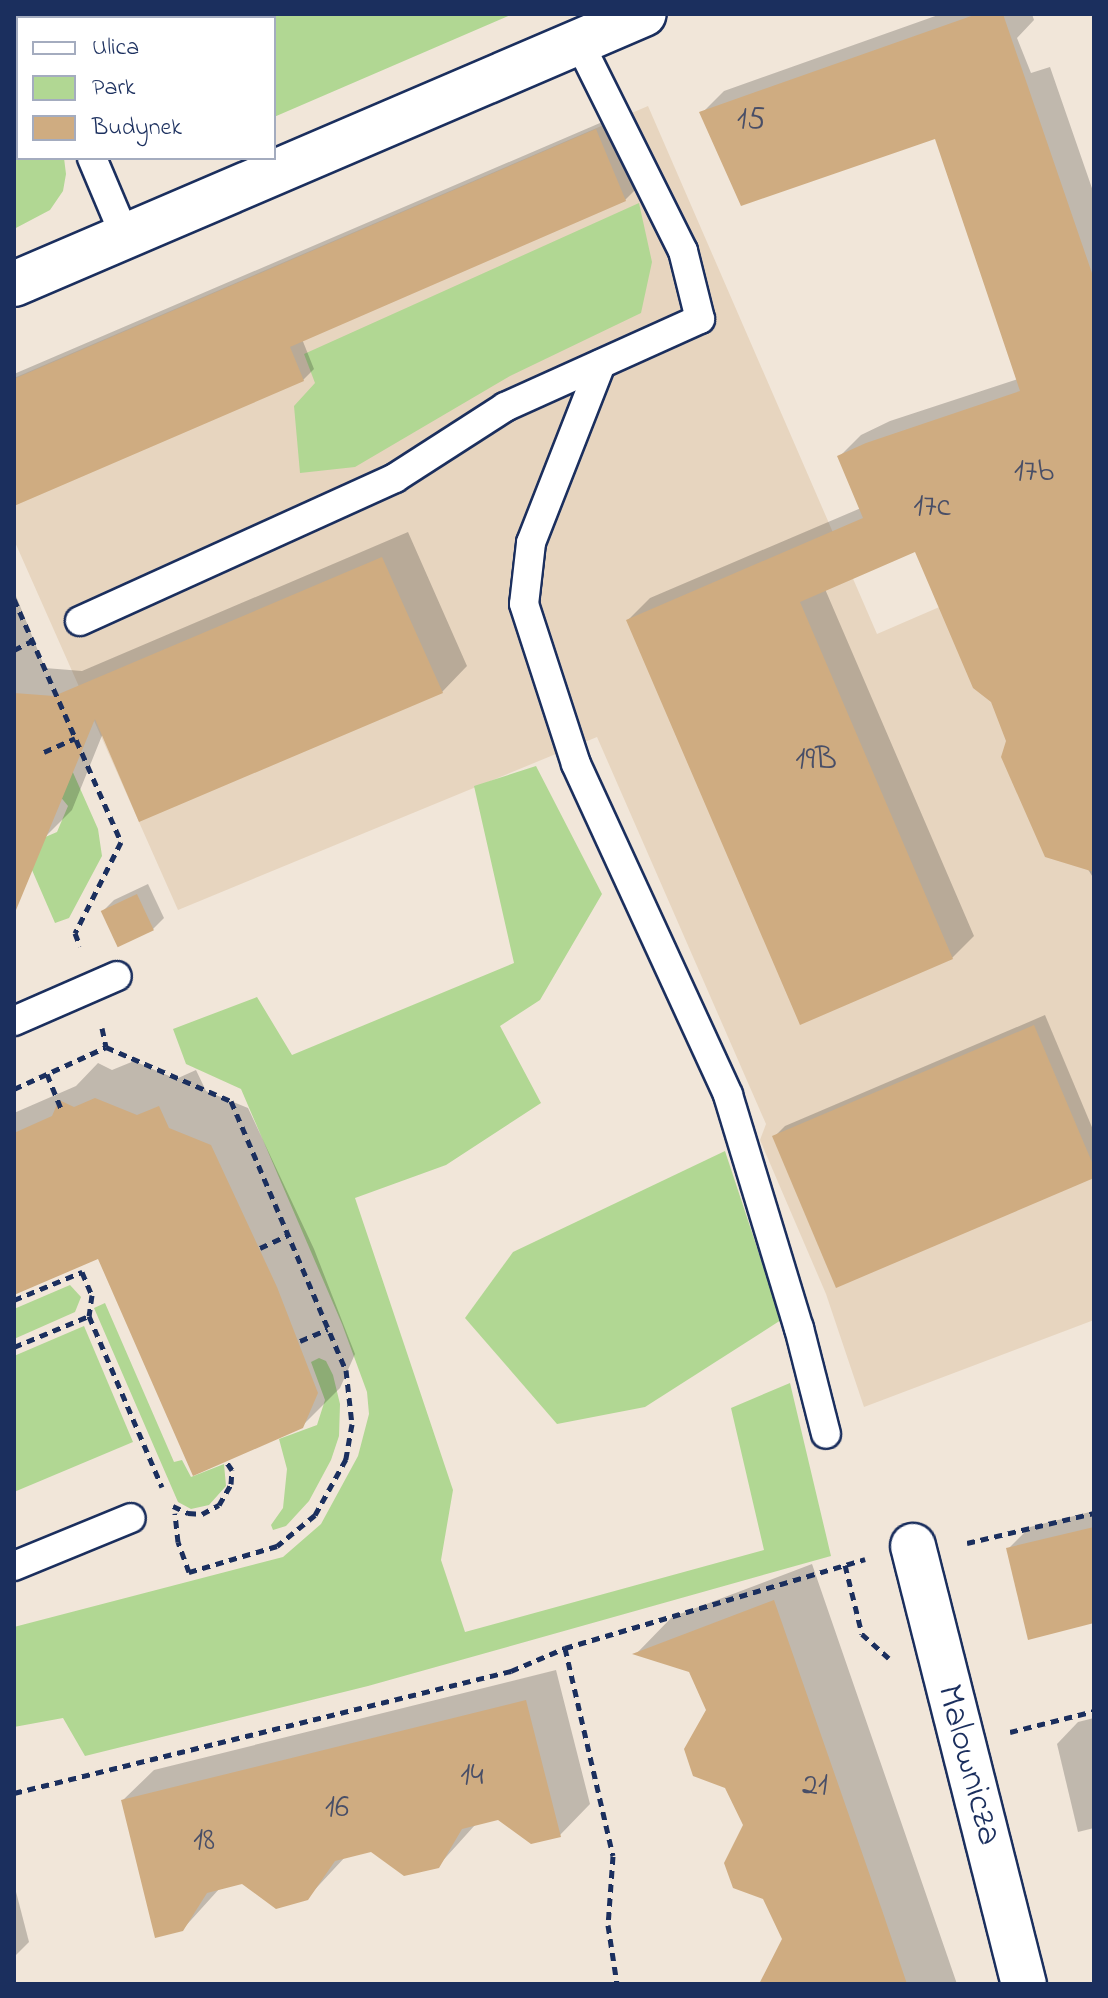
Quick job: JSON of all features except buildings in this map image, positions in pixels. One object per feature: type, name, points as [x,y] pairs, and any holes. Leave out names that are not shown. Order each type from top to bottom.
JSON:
[{"type":"street","points":[[14,284],[644,14]]},
{"type":"street","name":"Malownicza","points":[[913,1546],[1024,1984]]},
{"type":"lane","points":[[80,621],[395,478],[505,407],[700,319],[683,251],[578,40]]},
{"type":"lane","points":[[93,160],[125,236]]},
{"type":"lane","points":[[601,364],[531,543],[524,604],[576,764],[728,1095],[799,1328],[826,1434]]},
{"type":"lane","points":[[14,1021],[106,981]]},
{"type":"lane","points":[[14,1566],[131,1518]]},
{"type":"path","points":[[14,599],[121,842],[75,933],[106,981],[106,1047]]},
{"type":"path","points":[[14,650],[32,641]]},
{"type":"path","points":[[44,752],[75,738]]},
{"type":"path","points":[[14,1089],[106,1047],[231,1101],[346,1370],[352,1424],[346,1459],[315,1515],[277,1546],[189,1572],[178,1542],[175,1508]]},
{"type":"path","points":[[47,1074],[61,1108]]},
{"type":"path","points":[[260,1248],[288,1235]]},
{"type":"path","points":[[14,1300],[82,1272],[92,1295],[89,1316],[164,1492]]},
{"type":"path","points":[[14,1347],[89,1316]]},
{"type":"path","points":[[300,1341],[328,1329]]},
{"type":"path","points":[[169,1502],[175,1508],[202,1514],[219,1505],[231,1484],[232,1470],[226,1461]]},
{"type":"path","points":[[967,1543],[1094,1513]]},
{"type":"path","points":[[14,1793],[511,1671],[565,1648],[845,1565]]},
{"type":"path","points":[[565,1648],[613,1856],[608,1925],[617,1984]]},
{"type":"path","points":[[444,1688],[446,1696]]},
{"type":"path","points":[[1003,1734],[1094,1711]]},
{"type":"path","points":[[316,1719],[318,1728]]},
{"type":"path","points":[[187,1751],[191,1761]]},
{"type":"shaded area","points":[[648,106],[877,634],[1094,540],[1094,1320],[864,1407],[826,1294],[760,1140],[766,1124],[597,737],[178,910],[14,540],[14,378]]},
{"type":"green space","points":[[513,14],[276,116],[276,16],[69,16]]},
{"type":"green space","points":[[14,53],[16,160],[64,160],[66,174],[63,191],[50,210],[14,229]]},
{"type":"green space","points":[[639,203],[652,262],[641,313],[510,376],[355,467],[300,473],[294,406],[315,383],[304,354]]},
{"type":"green space","points":[[536,766],[602,894],[540,1000],[500,1026],[541,1103],[446,1165],[355,1198],[453,1490],[441,1560],[465,1632],[764,1550],[731,1408],[790,1383],[831,1556],[368,1686],[85,1756],[63,1718],[14,1727],[14,1627],[283,1557],[321,1524],[358,1456],[369,1414],[367,1392],[342,1324],[241,1089],[186,1064],[173,1029],[257,997],[292,1055],[514,963],[474,786]]},
{"type":"green space","points":[[71,768],[98,829],[102,856],[69,918],[55,923],[22,847],[57,832],[68,806],[59,795]]},
{"type":"green space","points":[[725,1151],[781,1320],[645,1407],[557,1424],[465,1318],[513,1252]]},
{"type":"green space","points":[[70,1285],[81,1297],[75,1312],[14,1339],[14,1309]]},
{"type":"green space","points":[[105,1303],[174,1462],[182,1460],[191,1477],[224,1464],[226,1486],[209,1505],[191,1509],[178,1502],[94,1308]]},
{"type":"green space","points":[[84,1326],[133,1442],[14,1492],[14,1356]]},
{"type":"green space","points":[[319,1358],[326,1361],[333,1375],[340,1404],[339,1436],[331,1460],[309,1501],[286,1526],[273,1530],[271,1525],[283,1508],[287,1469],[279,1439],[317,1425],[325,1400],[311,1362]]}]
